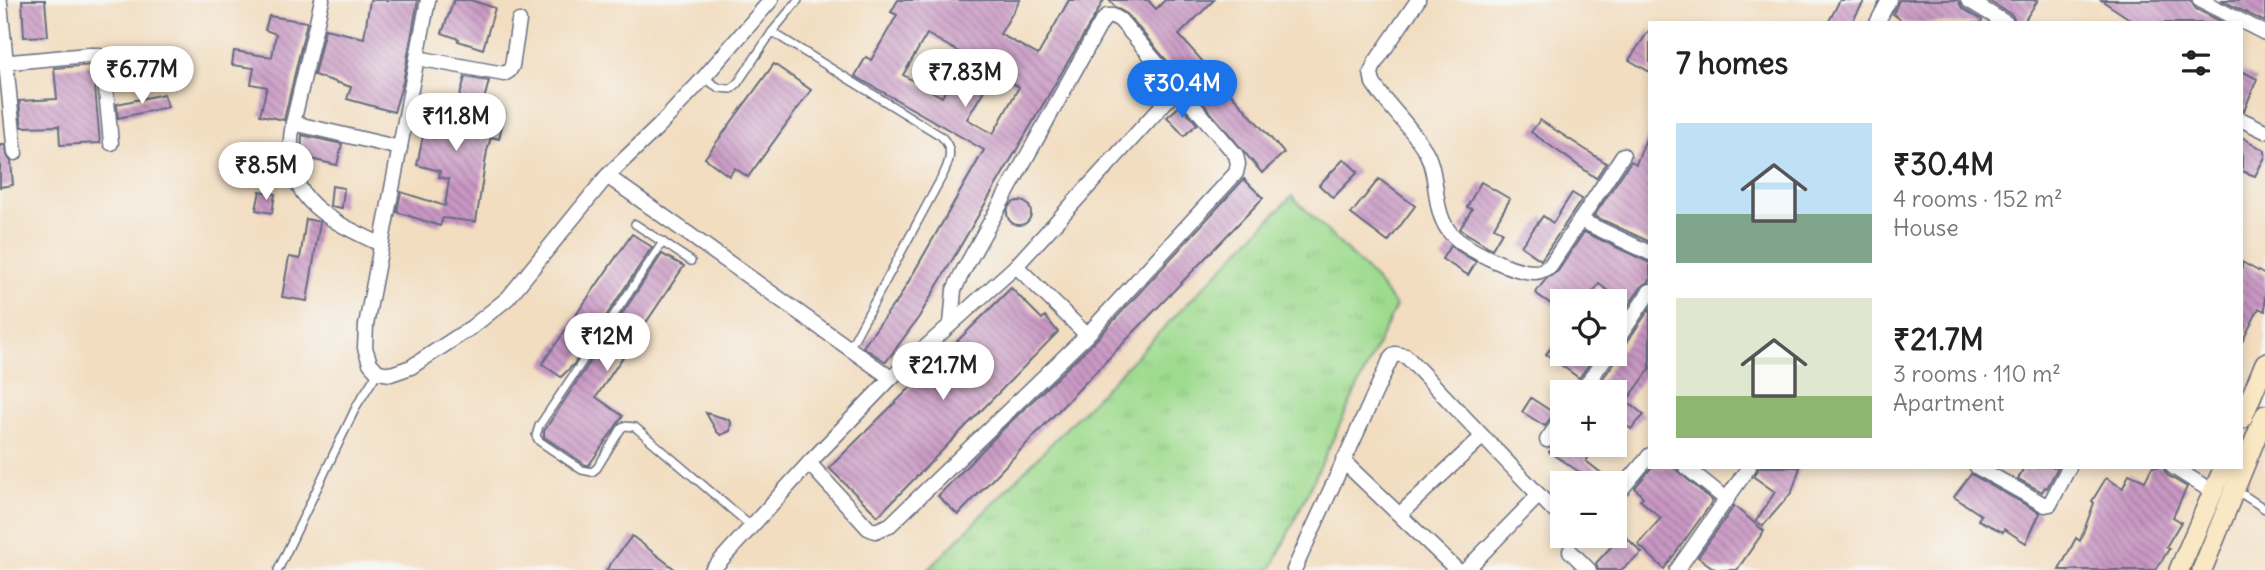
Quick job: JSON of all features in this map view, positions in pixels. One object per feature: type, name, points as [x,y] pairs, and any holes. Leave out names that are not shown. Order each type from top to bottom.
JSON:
[{"type":"main road","points":[[2243,409],[2265,363]]},
{"type":"main road","points":[[2243,464],[2265,415]]},
{"type":"main road","points":[[2179,570],[2223,469]]},
{"type":"main road","points":[[2203,570],[2236,489],[2241,469]]},
{"type":"street","points":[[322,0],[293,123],[290,163],[297,184],[310,203],[336,223],[380,244]]},
{"type":"street","points":[[428,0],[366,325],[365,348],[370,363],[378,372],[391,374],[411,367],[472,327],[508,298],[607,176],[704,78],[771,0]]},
{"type":"street","points":[[1401,0],[1407,18]]},
{"type":"street","points":[[1418,0],[1375,63],[1371,74],[1373,83],[1425,149],[1433,167],[1439,211],[1448,230],[1466,245],[1507,266],[1533,272],[1542,271],[1550,266],[1623,155]]},
{"type":"street","points":[[1878,21],[1889,0]]},
{"type":"street","points":[[1968,0],[1987,18]]},
{"type":"street","points":[[2200,0],[2241,21]]},
{"type":"street","points":[[0,4],[15,153]]},
{"type":"street","points":[[809,463],[868,528],[883,530],[1087,335],[1236,173],[1236,155],[1120,20],[1113,16],[1107,16],[1088,45],[961,275],[954,290],[951,324]]},
{"type":"street","points":[[417,58],[504,74],[512,65],[519,21]]},
{"type":"street","points":[[2243,22],[2265,33]]},
{"type":"street","points":[[4,63],[89,55],[97,55],[103,59],[111,143]]},
{"type":"street","points":[[712,570],[891,378],[1016,266],[1179,87]]},
{"type":"street","points":[[2243,120],[2265,131]]},
{"type":"street","points":[[293,123],[400,148]]},
{"type":"street","points":[[607,176],[891,378]]},
{"type":"street","points":[[1580,220],[1648,252]]},
{"type":"street","points":[[1016,266],[1087,335]]},
{"type":"street","points":[[1627,325],[1648,294]]},
{"type":"street","points":[[1294,570],[1395,354],[1406,356],[1550,507]]},
{"type":"street","points":[[1547,440],[1550,436]]},
{"type":"street","points":[[1400,514],[1482,437]]},
{"type":"street","points":[[1627,483],[1648,457]]},
{"type":"street","points":[[1343,461],[1457,570]]},
{"type":"street","points":[[1688,469],[1727,500]]},
{"type":"street","points":[[1677,570],[1748,469]]},
{"type":"street","points":[[1981,469],[2045,505],[2050,504],[2068,469]]},
{"type":"street","points":[[2176,469],[2213,492]]},
{"type":"street","points":[[1466,570],[1539,495]]},
{"type":"street","points":[[1570,551],[1589,570]]},
{"type":"lane","points":[[704,78],[719,88],[731,89],[798,0]]},
{"type":"lane","points":[[772,32],[941,136],[948,143],[950,150],[950,160],[944,173],[849,349]]},
{"type":"lane","points":[[635,224],[691,261]]},
{"type":"lane","points":[[663,242],[539,426],[536,436],[539,441],[582,470],[592,472],[621,429],[629,425],[635,427],[752,527]]},
{"type":"lane","points":[[278,570],[357,405],[378,372]]},
{"type":"lane","points":[[2236,489],[2265,509]]},
{"type":"green space","points":[[1292,196],[1373,277],[1396,306],[1271,570],[928,570]]},
{"type":"building","points":[[22,0],[45,0],[48,36],[24,37]]},
{"type":"building","points":[[370,0],[418,0],[403,82],[394,112],[347,99],[351,87],[314,75],[325,29],[364,38]]},
{"type":"building","points":[[454,0],[470,0],[495,8],[483,49],[442,33]]},
{"type":"building","points":[[898,0],[1020,0],[1000,34],[1038,55],[1069,0],[1104,0],[919,317],[886,362],[863,347],[895,305],[984,150],[855,76],[866,57],[871,60],[897,15],[891,12]],"holes":[[[927,34],[966,56],[942,97],[903,75]],[[994,73],[1019,87],[993,134],[967,119]]]},
{"type":"building","points":[[1109,0],[1148,0],[1156,9],[1165,0],[1214,0],[1179,35],[1284,153],[1262,173],[1127,14]]},
{"type":"building","points":[[1840,0],[1865,0],[1852,21],[1829,21]]},
{"type":"building","points":[[1899,0],[1958,0],[1962,8],[1982,20],[1902,21],[1893,14]]},
{"type":"building","points":[[1987,0],[2038,0],[2024,21],[2015,21],[2012,15]]},
{"type":"building","points":[[2101,0],[2190,0],[2196,9],[2220,21],[2133,21]]},
{"type":"building","points":[[2221,0],[2265,0],[2265,22]]},
{"type":"building","points":[[269,16],[307,22],[284,120],[260,115],[267,87],[251,84],[254,68],[232,65],[234,51],[272,57],[276,34],[265,30]]},
{"type":"building","points":[[1648,32],[1648,71],[1629,60]]},
{"type":"building","points":[[774,64],[811,90],[748,177],[735,168],[729,176],[705,158]]},
{"type":"building","points":[[93,65],[100,143],[60,145],[59,126],[22,127],[19,101],[57,99],[54,68]]},
{"type":"building","points":[[2243,72],[2257,79],[2243,110]]},
{"type":"building","points":[[465,77],[489,81],[482,107],[505,113],[499,139],[491,137],[487,151],[476,222],[443,218],[440,226],[397,212],[401,192],[445,206],[449,179],[439,177],[440,171],[417,165],[426,122],[421,121],[424,98],[458,103]]},
{"type":"building","points":[[164,94],[168,107],[118,118],[117,104]]},
{"type":"building","points":[[1181,105],[1197,124],[1184,136],[1167,117]]},
{"type":"building","points":[[1540,120],[1606,163],[1596,178],[1531,132]]},
{"type":"building","points":[[1648,134],[1648,241],[1594,216],[1631,161],[1636,164]]},
{"type":"building","points":[[302,135],[342,144],[337,165],[301,157]]},
{"type":"building","points":[[2243,138],[2265,151],[2265,157],[2255,176],[2243,171]]},
{"type":"building","points":[[0,145],[5,145],[6,155],[11,161],[13,185],[0,187]]},
{"type":"building","points":[[1344,159],[1358,172],[1333,198],[1319,185]]},
{"type":"building","points":[[1244,179],[1263,198],[958,515],[938,496],[1094,342]]},
{"type":"building","points":[[1379,179],[1415,206],[1388,242],[1351,214]]},
{"type":"building","points":[[1481,182],[1510,199],[1494,227],[1502,232],[1492,249],[1460,229],[1472,209],[1467,207]]},
{"type":"building","points":[[332,186],[344,188],[342,208],[330,206]]},
{"type":"building","points":[[260,191],[275,194],[272,213],[256,210]]},
{"type":"building","points":[[1572,193],[1582,199],[1541,260],[1521,246],[1543,216],[1553,223]]},
{"type":"building","points":[[1019,201],[1028,204],[1031,213],[1028,222],[1019,225],[1010,222],[1007,213],[1010,204]]},
{"type":"building","points":[[306,219],[320,222],[307,301],[282,297],[289,257],[300,259]]},
{"type":"building","points":[[1584,232],[1648,262],[1648,282],[1642,286],[1628,306],[1627,289],[1606,289],[1599,284],[1595,289],[1550,289],[1550,303],[1536,292],[1546,279],[1558,271]]},
{"type":"building","points":[[632,234],[652,247],[574,364],[561,377],[542,364]]},
{"type":"building","points":[[1450,246],[1476,262],[1468,275],[1442,259]]},
{"type":"building","points":[[662,254],[684,266],[596,397],[623,416],[589,465],[586,465],[544,437],[544,431]]},
{"type":"building","points":[[2243,263],[2265,275],[2265,311],[2259,308],[2243,340]]},
{"type":"building","points":[[1011,288],[1042,319],[1045,316],[1058,332],[878,516],[829,468]]},
{"type":"building","points":[[1648,311],[1648,372],[1627,401],[1627,380],[1602,380],[1612,366],[1627,366],[1627,342]]},
{"type":"building","points":[[1562,366],[1588,366],[1579,378]]},
{"type":"building","points":[[1531,398],[1550,410],[1550,419],[1545,426],[1522,412]]},
{"type":"building","points":[[1627,401],[1644,415],[1631,429],[1627,426]]},
{"type":"building","points":[[706,413],[731,422],[730,431],[721,435],[717,432]]},
{"type":"building","points":[[1557,457],[1589,457],[1586,461],[1599,471],[1578,471]]},
{"type":"building","points":[[1650,469],[1675,469],[1713,501],[1664,569],[1638,544],[1661,518],[1640,500],[1643,497],[1635,488]]},
{"type":"building","points":[[1758,469],[1799,469],[1792,492],[1763,526],[1756,521],[1775,492],[1754,477]]},
{"type":"building","points":[[2023,469],[2057,469],[2042,492],[2018,479]]},
{"type":"building","points":[[2151,469],[2164,469],[2167,475],[2187,487],[2173,517],[2181,522],[2156,570],[2059,570],[2076,538],[2080,541],[2094,503],[2092,501],[2106,478],[2123,488],[2129,474],[2145,481]]},
{"type":"building","points":[[1971,474],[2040,513],[2026,543],[2004,529],[2003,532],[1978,520],[1981,515],[1954,497]]},
{"type":"building","points":[[1734,506],[1764,531],[1737,570],[1716,570],[1698,557]]},
{"type":"building","points":[[632,536],[676,570],[606,570]]},
{"type":"building","points":[[1627,538],[1642,553],[1621,570],[1598,570],[1596,563],[1610,548],[1627,548]]}]
